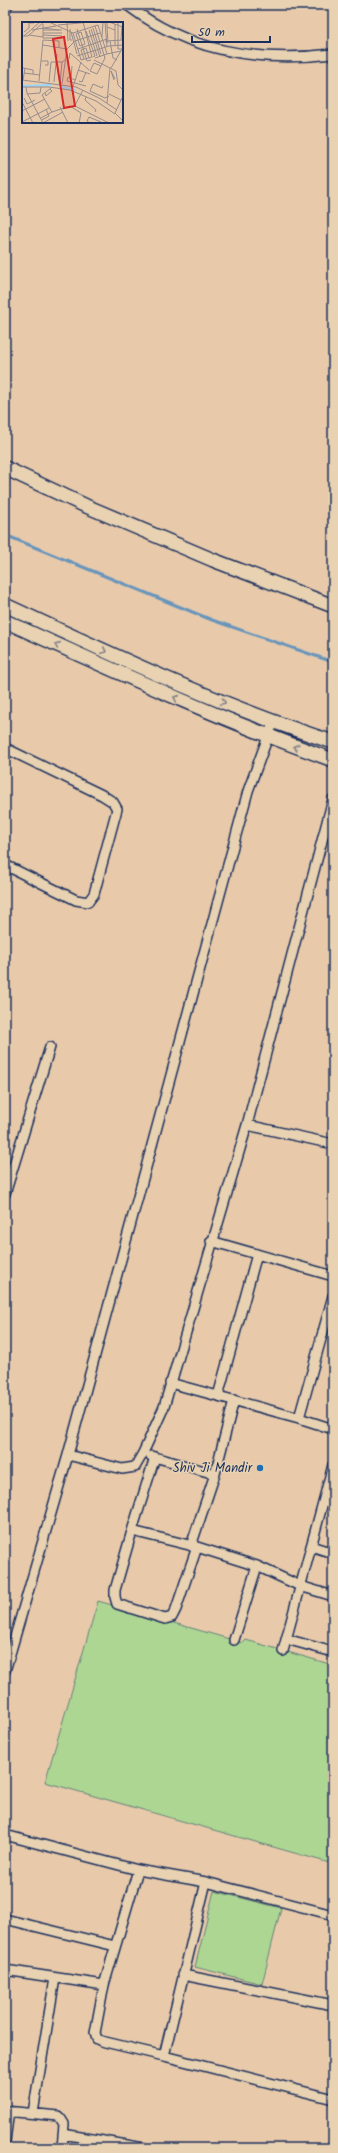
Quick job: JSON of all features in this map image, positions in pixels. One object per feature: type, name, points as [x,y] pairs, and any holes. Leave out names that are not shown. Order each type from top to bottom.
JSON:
[{"type":"main road","points":[[5,468],[86,506],[213,560],[333,606]]},
{"type":"main road","points":[[5,605],[149,671],[273,723],[333,742]]},
{"type":"main road","points":[[5,621],[268,737],[333,760]]},
{"type":"street","points":[[5,9],[8,5]]},
{"type":"street","points":[[127,5],[147,20],[176,36],[207,47],[239,54],[280,58],[333,54]]},
{"type":"street","points":[[5,1672],[68,1455],[248,791],[273,723]]},
{"type":"street","points":[[5,748],[102,795],[113,802],[117,809],[94,894],[88,902],[76,900],[5,865]]},
{"type":"street","points":[[68,1455],[128,1469],[135,1467],[164,1407],[211,1241],[247,1125],[333,799]]},
{"type":"street","points":[[5,1194],[50,1047]]},
{"type":"street","points":[[247,1125],[333,1144]]},
{"type":"street","points":[[211,1241],[333,1276]]},
{"type":"street","points":[[218,1396],[256,1254]]},
{"type":"street","points":[[299,1418],[333,1296]]},
{"type":"street","points":[[170,1383],[299,1418],[333,1429]]},
{"type":"street","points":[[155,1457],[115,1590],[115,1601],[121,1606],[165,1619],[172,1617],[176,1609],[215,1474],[234,1400]]},
{"type":"street","points":[[143,1453],[215,1474]]},
{"type":"street","points":[[283,1651],[311,1546],[330,1492],[333,1465]]},
{"type":"street","points":[[132,1531],[194,1547],[256,1566],[300,1586],[333,1596]]},
{"type":"street","points":[[311,1546],[333,1553]]},
{"type":"street","points":[[234,1640],[256,1566]]},
{"type":"street","points":[[286,1639],[333,1652]]},
{"type":"street","points":[[5,1835],[138,1870],[206,1882],[333,1916]]},
{"type":"street","points":[[138,1870],[104,1985],[95,2028],[97,2038],[333,2099]]},
{"type":"street","points":[[164,2056],[206,1882]]},
{"type":"street","points":[[5,1920],[115,1946]]},
{"type":"street","points":[[5,1970],[104,1985]]},
{"type":"street","points":[[183,1975],[333,2005]]},
{"type":"street","points":[[34,2113],[55,1978]]},
{"type":"street","points":[[5,2140],[7,2111],[59,2116],[64,2124],[62,2148]]},
{"type":"street","points":[[63,2134],[144,2148]]},
{"type":"green space","points":[[98,1601],[243,1643],[246,1640],[333,1665],[333,1864],[45,1782]]},
{"type":"green space","points":[[214,1891],[281,1908],[262,1984],[195,1967]]},
{"type":"waterway","points":[[5,535],[212,620],[333,662]]},
{"type":"place","name":"Shiv Ji Mandir","points":[[260,1468]]}]
